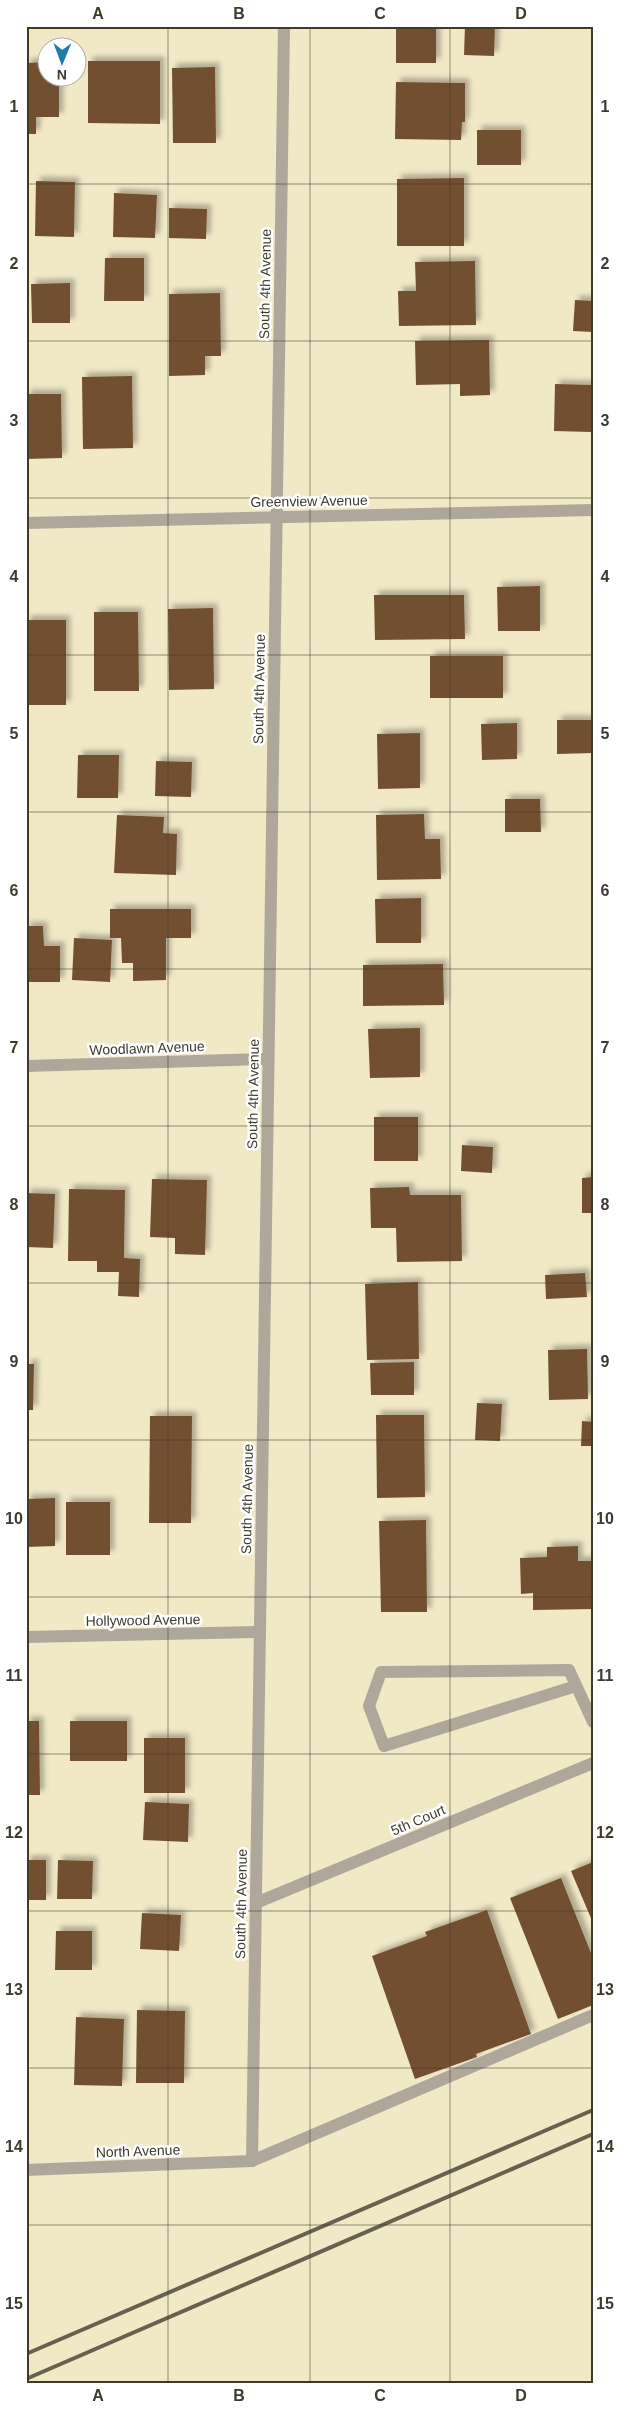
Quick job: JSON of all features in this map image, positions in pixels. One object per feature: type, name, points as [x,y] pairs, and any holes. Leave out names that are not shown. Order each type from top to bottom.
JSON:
[{"type":"street","name":"South 4th Avenue","points":[[252,2162],[284,26]]},
{"type":"street","name":"Greenview Avenue","points":[[26,523],[593,510]]},
{"type":"street","name":"Woodlawn Avenue","points":[[26,1066],[268,1059]]},
{"type":"street","name":"Hollywood Avenue","points":[[26,1637],[260,1632]]},
{"type":"street","points":[[576,1686],[384,1746],[369,1706],[381,1672],[569,1670],[593,1722]]},
{"type":"street","name":"5th Court","points":[[256,1904],[593,1763]]},
{"type":"street","points":[[252,2162],[593,2015]]},
{"type":"street","name":"North Avenue","points":[[26,2170],[252,2162]]},
{"type":"building","points":[[396,26],[436,26],[436,63],[396,63]]},
{"type":"building","points":[[465,26],[495,26],[494,56],[464,55]]},
{"type":"building","points":[[88,61],[160,61],[160,124],[88,123]]},
{"type":"building","points":[[38,62],[38,88],[59,88],[59,117],[36,117],[36,134],[26,134],[26,63]]},
{"type":"building","points":[[215,67],[216,143],[173,143],[172,68]]},
{"type":"building","points":[[396,82],[465,83],[465,122],[462,122],[461,140],[395,139]]},
{"type":"building","points":[[477,130],[521,130],[521,165],[477,165]]},
{"type":"building","points":[[464,178],[464,246],[397,246],[397,179]]},
{"type":"building","points":[[36,181],[75,182],[74,237],[35,236]]},
{"type":"building","points":[[114,193],[157,195],[155,238],[113,237]]},
{"type":"building","points":[[169,208],[207,209],[206,239],[169,238]]},
{"type":"building","points":[[105,258],[144,258],[144,301],[104,301]]},
{"type":"building","points":[[475,261],[476,325],[399,326],[398,291],[416,291],[415,262]]},
{"type":"building","points":[[70,283],[70,323],[32,323],[31,284]]},
{"type":"building","points":[[220,293],[221,356],[205,356],[205,375],[169,376],[169,294]]},
{"type":"building","points":[[575,300],[593,301],[593,332],[573,331]]},
{"type":"building","points":[[489,340],[490,395],[460,396],[460,384],[416,385],[415,341]]},
{"type":"building","points":[[132,376],[133,448],[83,449],[82,377]]},
{"type":"building","points":[[555,384],[593,385],[591,432],[554,431]]},
{"type":"building","points":[[26,394],[61,394],[62,458],[26,459]]},
{"type":"building","points":[[540,586],[540,631],[498,631],[497,587]]},
{"type":"building","points":[[374,595],[464,595],[465,639],[375,640]]},
{"type":"building","points":[[213,608],[214,689],[169,690],[168,609]]},
{"type":"building","points":[[94,612],[138,612],[139,691],[94,691]]},
{"type":"building","points":[[26,620],[66,620],[66,705],[26,705]]},
{"type":"building","points":[[430,656],[503,656],[503,698],[430,698]]},
{"type":"building","points":[[557,720],[593,720],[593,753],[557,754]]},
{"type":"building","points":[[517,723],[517,759],[482,760],[481,724]]},
{"type":"building","points":[[420,733],[420,788],[378,789],[377,734]]},
{"type":"building","points":[[78,755],[119,755],[118,798],[77,798]]},
{"type":"building","points":[[156,761],[192,762],[191,797],[155,796]]},
{"type":"building","points":[[505,799],[540,799],[541,832],[505,832]]},
{"type":"building","points":[[424,814],[425,839],[440,839],[441,879],[377,880],[376,815]]},
{"type":"building","points":[[117,815],[164,817],[163,833],[177,834],[176,875],[114,873]]},
{"type":"building","points":[[421,898],[421,943],[376,943],[375,899]]},
{"type":"building","points":[[110,909],[191,909],[191,938],[166,938],[166,980],[133,981],[133,963],[122,963],[121,938],[110,938]]},
{"type":"building","points":[[26,926],[43,926],[44,946],[60,946],[60,982],[26,982]]},
{"type":"building","points":[[74,938],[112,940],[110,982],[72,980]]},
{"type":"building","points":[[443,964],[444,1005],[363,1006],[363,965]]},
{"type":"building","points":[[420,1028],[420,1077],[370,1078],[368,1029]]},
{"type":"building","points":[[374,1117],[418,1117],[418,1161],[374,1161]]},
{"type":"building","points":[[462,1145],[493,1147],[492,1173],[461,1171]]},
{"type":"building","points":[[593,1177],[593,1213],[582,1213],[582,1178]]},
{"type":"building","points":[[152,1179],[207,1180],[205,1255],[175,1254],[175,1238],[150,1237]]},
{"type":"building","points":[[409,1187],[410,1195],[461,1195],[462,1261],[397,1262],[396,1228],[371,1228],[370,1188]]},
{"type":"building","points":[[69,1189],[125,1190],[124,1258],[140,1259],[139,1297],[118,1296],[119,1272],[97,1272],[97,1261],[68,1261]]},
{"type":"building","points":[[26,1193],[55,1194],[53,1248],[26,1247]]},
{"type":"building","points":[[585,1273],[587,1297],[546,1299],[545,1275]]},
{"type":"building","points":[[418,1282],[419,1359],[367,1360],[365,1284]]},
{"type":"building","points":[[587,1349],[588,1399],[549,1400],[548,1350]]},
{"type":"building","points":[[414,1362],[414,1395],[371,1395],[370,1363]]},
{"type":"building","points":[[26,1364],[34,1364],[33,1410],[26,1410]]},
{"type":"building","points":[[477,1403],[502,1404],[500,1441],[475,1440]]},
{"type":"building","points":[[376,1415],[424,1415],[425,1497],[377,1498]]},
{"type":"building","points":[[150,1416],[192,1416],[191,1523],[149,1523]]},
{"type":"building","points":[[582,1421],[593,1422],[593,1446],[581,1446]]},
{"type":"building","points":[[55,1498],[55,1546],[26,1547],[26,1499]]},
{"type":"building","points":[[66,1502],[110,1502],[110,1555],[66,1555]]},
{"type":"building","points":[[426,1520],[427,1612],[381,1612],[379,1521]]},
{"type":"building","points":[[578,1546],[578,1561],[593,1561],[593,1609],[533,1610],[533,1593],[521,1594],[520,1558],[547,1557],[547,1547]]},
{"type":"building","points":[[26,1721],[39,1721],[40,1795],[26,1795]]},
{"type":"building","points":[[70,1721],[127,1721],[127,1761],[70,1761]]},
{"type":"building","points":[[144,1738],[185,1738],[185,1793],[144,1793]]},
{"type":"building","points":[[145,1802],[189,1804],[188,1842],[143,1840]]},
{"type":"building","points":[[26,1860],[46,1860],[46,1900],[26,1900]]},
{"type":"building","points":[[58,1860],[93,1861],[92,1899],[57,1899]]},
{"type":"building","points":[[593,1862],[593,1923],[571,1871]]},
{"type":"building","points":[[561,1878],[593,1958],[593,2005],[558,2019],[510,1898]]},
{"type":"building","points":[[487,1910],[531,2034],[476,2054],[477,2057],[415,2079],[372,1956],[427,1936],[425,1932]]},
{"type":"building","points":[[142,1913],[181,1915],[179,1951],[140,1949]]},
{"type":"building","points":[[56,1931],[92,1931],[92,1970],[55,1970]]},
{"type":"building","points":[[137,2010],[185,2011],[184,2083],[136,2083]]},
{"type":"building","points":[[76,2017],[124,2019],[122,2086],[74,2085]]},
{"type":"railway","points":[[26,2354],[593,2110]]},
{"type":"railway","points":[[26,2379],[593,2134]]}]
